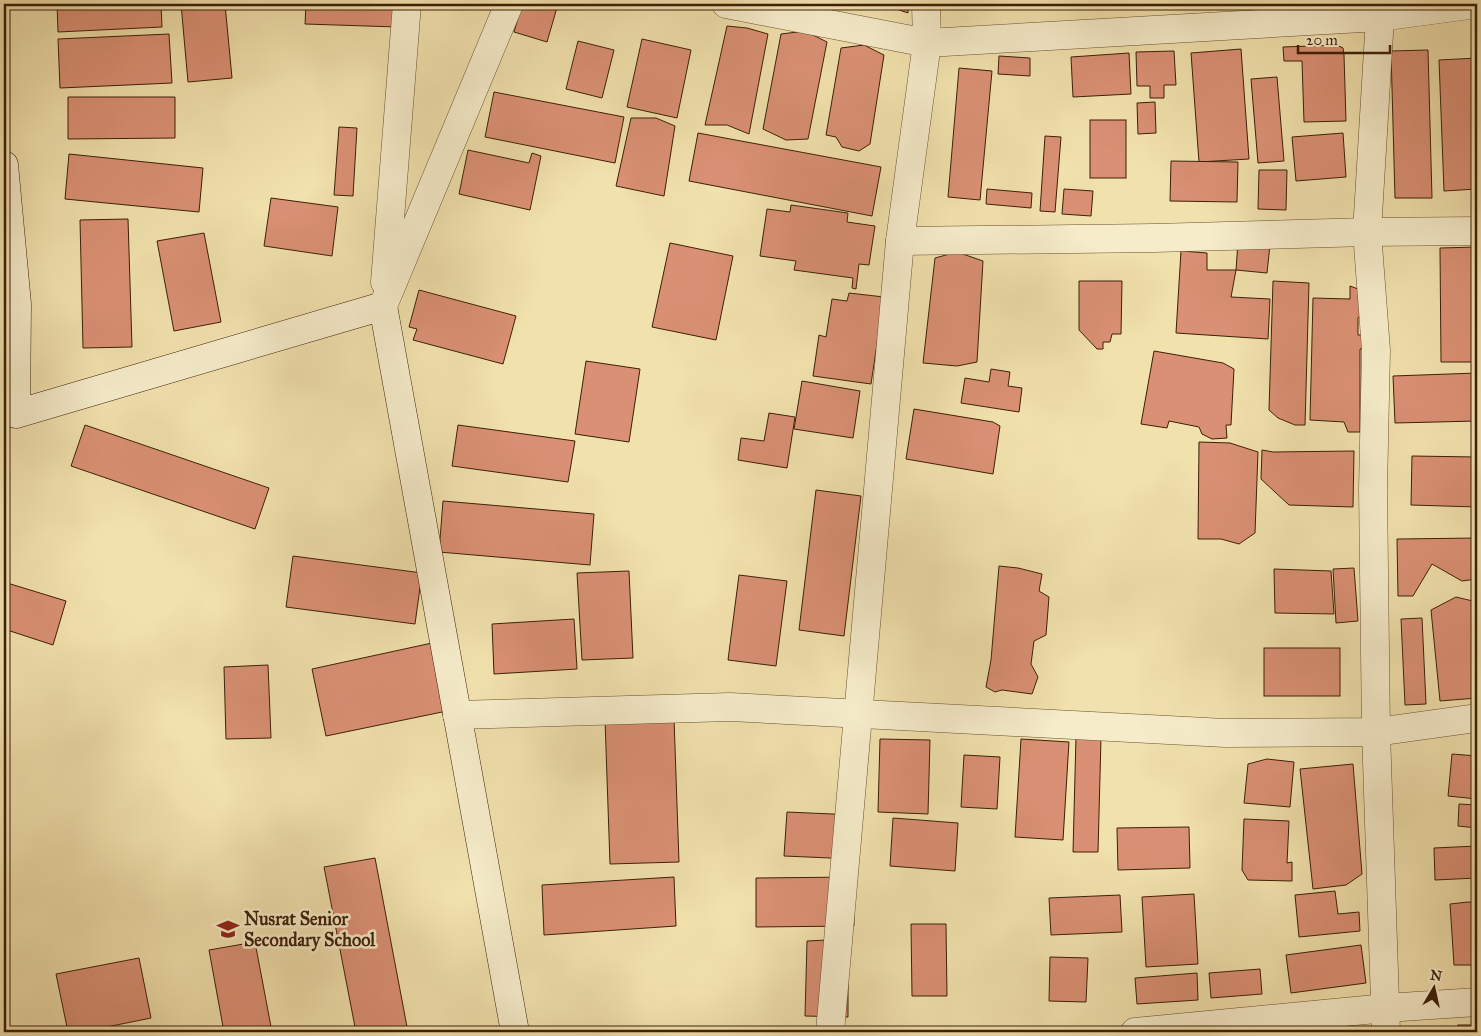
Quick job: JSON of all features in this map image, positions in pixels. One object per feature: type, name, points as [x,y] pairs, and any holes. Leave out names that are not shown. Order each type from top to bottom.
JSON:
[{"type":"street","points":[[407,4],[383,306],[514,1032]]},
{"type":"street","points":[[383,306],[509,4]]},
{"type":"street","points":[[726,4],[927,43],[1477,4]]},
{"type":"street","points":[[830,1032],[900,240],[927,43],[926,4]]},
{"type":"street","points":[[1380,11],[1367,232],[1376,350],[1373,489],[1376,732],[1386,1020]]},
{"type":"street","points":[[4,165],[17,304],[10,420],[383,306]]},
{"type":"street","points":[[900,240],[1154,238],[1477,231]]},
{"type":"street","points":[[457,715],[730,707],[1224,733],[1376,732],[1477,718]]},
{"type":"street","points":[[1135,1032],[1386,1020],[1477,1002]]},
{"type":"building","points":[[57,4],[161,4],[162,27],[58,32]]},
{"type":"building","points":[[181,4],[225,4],[232,78],[188,82]]},
{"type":"building","points":[[306,4],[398,4],[397,27],[305,24]]},
{"type":"building","points":[[522,4],[558,4],[547,42],[514,32]]},
{"type":"building","points":[[808,4],[835,4],[835,8]]},
{"type":"building","points":[[882,4],[908,4],[908,13]]},
{"type":"building","points":[[1127,4],[1127,6],[1078,5]]},
{"type":"building","points":[[727,26],[747,28],[768,34],[749,134],[727,125],[705,125]]},
{"type":"building","points":[[805,31],[827,42],[808,139],[786,140],[763,129],[781,34]]},
{"type":"building","points":[[169,34],[172,83],[60,88],[58,39]]},
{"type":"building","points":[[642,39],[691,50],[677,118],[627,107]]},
{"type":"building","points":[[578,41],[614,50],[602,98],[566,89]]},
{"type":"building","points":[[864,45],[884,55],[870,144],[859,151],[842,147],[836,137],[826,135],[841,48]]},
{"type":"building","points":[[1337,45],[1343,48],[1344,55],[1346,121],[1304,122],[1302,61],[1284,61],[1283,47]]},
{"type":"building","points":[[1241,49],[1249,159],[1199,162],[1191,53]]},
{"type":"building","points":[[1428,50],[1432,198],[1395,198],[1391,51]]},
{"type":"building","points":[[1174,51],[1176,85],[1164,85],[1164,98],[1150,98],[1150,86],[1137,86],[1136,52]]},
{"type":"building","points":[[1129,53],[1131,94],[1073,97],[1071,57]]},
{"type":"building","points":[[999,56],[1030,58],[1030,76],[998,74]]},
{"type":"building","points":[[1477,58],[1477,189],[1444,191],[1439,60]]},
{"type":"building","points":[[959,68],[992,71],[980,200],[948,197]]},
{"type":"building","points":[[1277,77],[1284,161],[1258,163],[1251,79]]},
{"type":"building","points":[[494,92],[624,117],[615,163],[485,137]]},
{"type":"building","points":[[68,97],[175,97],[175,138],[68,139]]},
{"type":"building","points":[[1155,102],[1156,133],[1138,134],[1137,103]]},
{"type":"building","points":[[631,118],[656,118],[675,126],[664,196],[616,186]]},
{"type":"building","points":[[1090,120],[1126,120],[1126,178],[1090,178]]},
{"type":"building","points":[[339,127],[357,128],[353,196],[334,195]]},
{"type":"building","points":[[698,133],[881,167],[872,216],[689,181]]},
{"type":"building","points":[[1343,133],[1346,177],[1296,181],[1292,137]]},
{"type":"building","points":[[1045,136],[1061,137],[1055,212],[1040,211]]},
{"type":"building","points":[[468,150],[529,163],[532,153],[541,156],[530,210],[459,194]]},
{"type":"building","points":[[69,154],[203,168],[199,212],[65,199]]},
{"type":"building","points":[[1171,161],[1238,162],[1237,202],[1170,201]]},
{"type":"building","points":[[1259,170],[1287,170],[1286,210],[1258,209]]},
{"type":"building","points":[[987,189],[1032,193],[1031,208],[986,204]]},
{"type":"building","points":[[1064,189],[1093,191],[1091,216],[1062,214]]},
{"type":"building","points":[[271,198],[338,207],[332,256],[264,246]]},
{"type":"building","points":[[791,205],[848,213],[847,222],[875,226],[869,265],[859,264],[856,289],[852,288],[853,278],[794,270],[796,261],[760,256],[767,209],[790,212]]},
{"type":"building","points":[[128,219],[132,347],[83,348],[80,220]]},
{"type":"building","points":[[204,233],[221,322],[174,331],[157,241]]},
{"type":"building","points":[[1238,242],[1270,245],[1267,273],[1236,270]]},
{"type":"building","points":[[670,243],[733,256],[716,340],[652,327]]},
{"type":"building","points":[[1477,247],[1477,362],[1441,362],[1440,248]]},
{"type":"building","points":[[1181,251],[1207,253],[1207,270],[1236,270],[1231,297],[1270,299],[1268,339],[1176,333]]},
{"type":"building","points":[[957,252],[983,261],[977,362],[957,366],[923,363],[935,258]]},
{"type":"building","points":[[1079,281],[1122,281],[1121,334],[1112,334],[1110,342],[1103,342],[1103,349],[1097,349],[1079,330]]},
{"type":"building","points":[[1273,281],[1309,283],[1305,425],[1295,425],[1278,418],[1269,410]]},
{"type":"building","points":[[1350,286],[1358,289],[1362,313],[1358,318],[1358,335],[1366,335],[1366,349],[1360,349],[1360,432],[1348,432],[1344,422],[1310,420],[1313,298],[1350,299]]},
{"type":"building","points":[[419,290],[516,316],[503,364],[413,340],[417,329],[409,327]]},
{"type":"building","points":[[849,293],[884,297],[871,384],[813,376],[819,335],[826,337],[832,299],[847,301]]},
{"type":"building","points":[[1154,351],[1223,363],[1234,369],[1231,425],[1226,425],[1227,438],[1212,439],[1202,434],[1199,427],[1169,421],[1167,428],[1141,424]]},
{"type":"building","points":[[586,361],[640,369],[629,442],[575,434]]},
{"type":"building","points":[[991,369],[1010,372],[1008,386],[1022,388],[1019,412],[961,403],[965,378],[989,382]]},
{"type":"building","points":[[1477,373],[1477,421],[1395,423],[1393,376]]},
{"type":"building","points":[[802,381],[860,391],[853,438],[794,429]]},
{"type":"building","points":[[914,409],[993,422],[1000,426],[993,474],[906,459]]},
{"type":"building","points":[[769,413],[795,417],[787,468],[738,460],[741,438],[764,441]]},
{"type":"building","points":[[85,425],[269,488],[255,529],[71,466]]},
{"type":"building","points":[[458,425],[575,441],[568,482],[452,466]]},
{"type":"building","points":[[1199,442],[1230,443],[1258,452],[1255,533],[1239,544],[1221,539],[1198,539]]},
{"type":"building","points":[[1262,450],[1273,452],[1354,451],[1353,507],[1289,505],[1261,479]]},
{"type":"building","points":[[1412,456],[1477,457],[1477,507],[1411,505]]},
{"type":"building","points":[[816,490],[861,496],[844,636],[799,630]]},
{"type":"building","points":[[443,501],[594,514],[590,565],[439,552]]},
{"type":"building","points":[[1477,538],[1477,579],[1462,581],[1432,564],[1413,596],[1398,596],[1397,539]]},
{"type":"building","points":[[293,556],[422,573],[415,624],[286,607]]},
{"type":"building","points":[[999,566],[1018,568],[1042,574],[1039,591],[1049,597],[1046,635],[1034,641],[1031,664],[1038,677],[1032,694],[1002,690],[995,692],[986,687],[991,660]]},
{"type":"building","points":[[1354,568],[1358,621],[1336,623],[1333,569]]},
{"type":"building","points":[[1274,569],[1331,571],[1334,614],[1275,613]]},
{"type":"building","points":[[629,571],[633,658],[582,660],[577,573]]},
{"type":"building","points":[[739,575],[787,581],[776,666],[728,660]]},
{"type":"building","points":[[4,582],[66,601],[53,645],[4,629]]},
{"type":"building","points":[[1456,597],[1477,602],[1477,698],[1440,701],[1431,610]]},
{"type":"building","points":[[1422,618],[1426,704],[1405,705],[1401,619]]},
{"type":"building","points":[[574,619],[577,669],[494,674],[492,624]]},
{"type":"building","points":[[432,643],[447,711],[326,736],[312,669]]},
{"type":"building","points":[[1264,648],[1340,648],[1340,696],[1264,696]]},
{"type":"building","points":[[268,665],[271,738],[226,739],[224,667]]},
{"type":"building","points":[[674,718],[679,862],[610,864],[605,720]]},
{"type":"building","points":[[1076,737],[1101,738],[1098,852],[1073,852]]},
{"type":"building","points":[[880,739],[930,740],[928,814],[878,812]]},
{"type":"building","points":[[1021,739],[1069,742],[1063,840],[1015,837]]},
{"type":"building","points":[[1452,754],[1477,756],[1477,799],[1448,796]]},
{"type":"building","points":[[964,755],[1000,757],[997,809],[961,807]]},
{"type":"building","points":[[1267,759],[1294,762],[1290,807],[1244,803],[1248,764]]},
{"type":"building","points":[[1353,764],[1362,874],[1346,885],[1313,889],[1300,769]]},
{"type":"building","points":[[1459,804],[1477,805],[1477,828],[1458,826]]},
{"type":"building","points":[[787,812],[855,815],[853,859],[784,856]]},
{"type":"building","points":[[893,818],[958,823],[955,871],[890,866]]},
{"type":"building","points":[[1244,819],[1289,821],[1287,863],[1292,862],[1292,881],[1248,880],[1242,870]]},
{"type":"building","points":[[1189,827],[1190,868],[1118,870],[1117,828]]},
{"type":"building","points":[[1477,846],[1477,878],[1435,880],[1434,848]]},
{"type":"building","points":[[375,858],[408,1032],[356,1032],[324,867]]},
{"type":"building","points":[[674,877],[676,926],[544,935],[542,885]]},
{"type":"building","points":[[853,877],[854,926],[756,927],[756,878]]},
{"type":"building","points":[[1335,891],[1338,914],[1359,912],[1360,931],[1299,937],[1295,895]]},
{"type":"building","points":[[1194,894],[1198,964],[1146,967],[1142,897]]},
{"type":"building","points":[[1120,895],[1122,932],[1051,935],[1049,898]]},
{"type":"building","points":[[1477,903],[1477,965],[1454,965],[1450,904]]},
{"type":"building","points":[[911,924],[946,924],[947,996],[912,996]]},
{"type":"building","points":[[848,939],[848,1017],[805,1016],[807,941]]},
{"type":"building","points":[[255,942],[272,1032],[224,1032],[209,950]]},
{"type":"building","points":[[1361,945],[1366,983],[1291,993],[1286,955]]},
{"type":"building","points":[[1050,957],[1088,958],[1086,1002],[1049,1001]]},
{"type":"building","points":[[139,958],[151,1018],[82,1032],[68,1032],[56,974]]},
{"type":"building","points":[[1260,969],[1262,994],[1211,998],[1209,973]]},
{"type":"building","points":[[1197,973],[1198,1000],[1137,1004],[1135,978]]},
{"type":"building","points":[[1458,1025],[1477,1025],[1477,1032],[1458,1032]]},
{"type":"building","points":[[1350,1028],[1350,1032],[1287,1032],[1287,1031]]},
{"type":"place","name":"Nusrat Senior Secondary School","points":[[228,929]]}]
